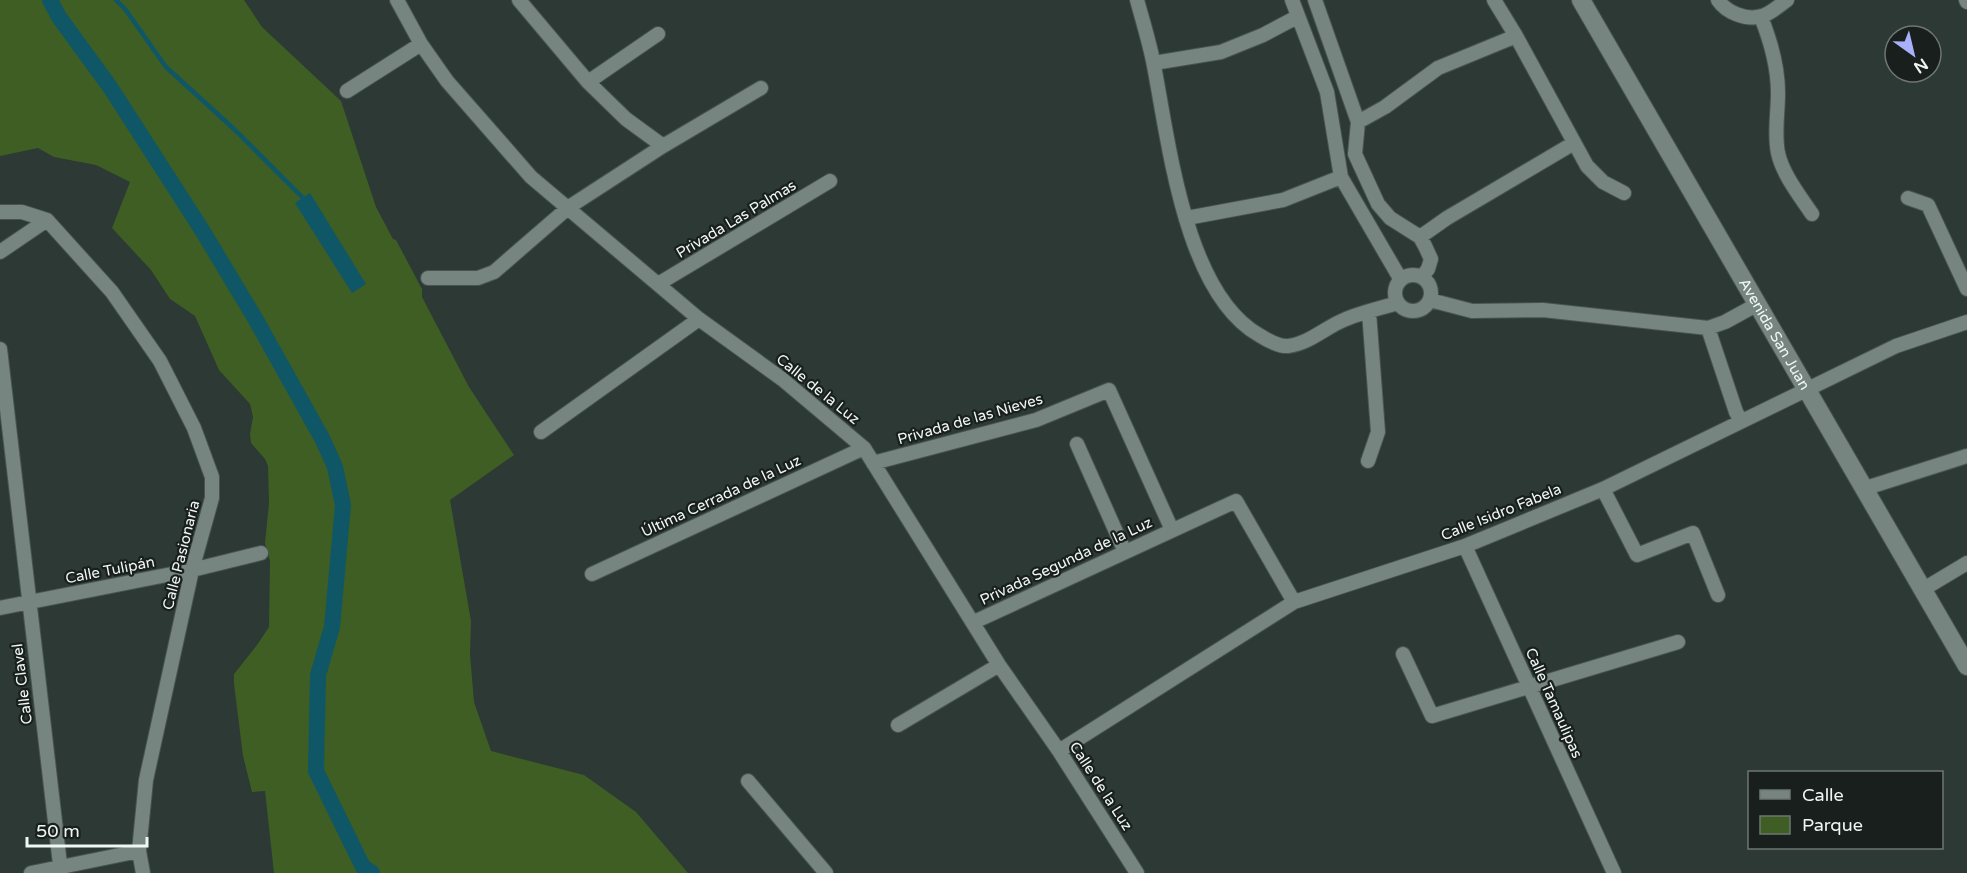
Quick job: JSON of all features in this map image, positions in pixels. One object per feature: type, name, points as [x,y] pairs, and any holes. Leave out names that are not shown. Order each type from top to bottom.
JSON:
[{"type":"street","name":"Calle de la Luz","points":[[397,0],[421,44],[447,81],[531,177],[699,319],[782,379],[864,448],[999,665],[1059,751],[1137,873]]},
{"type":"street","points":[[519,0],[588,82],[626,119],[663,146]]},
{"type":"street","points":[[1137,0],[1154,63],[1172,167],[1193,241],[1225,304],[1247,328],[1268,340],[1286,346],[1300,343],[1344,319],[1398,303]]},
{"type":"street","points":[[1292,0],[1327,92],[1341,177],[1401,280]]},
{"type":"street","points":[[1315,0],[1358,122],[1355,154],[1378,204],[1390,218],[1420,237],[1431,259],[1422,277]]},
{"type":"street","points":[[1494,0],[1587,166],[1603,182],[1624,193]]},
{"type":"street","name":"Avenida San Juan","points":[[1581,0],[1967,666]]},
{"type":"street","points":[[1718,0],[1723,7],[1741,17],[1761,16],[1787,0]]},
{"type":"street","points":[[1761,16],[1772,45],[1777,70],[1776,133],[1779,156],[1790,180],[1812,214]]},
{"type":"street","points":[[1154,63],[1221,52],[1263,35],[1297,17]]},
{"type":"street","points":[[588,82],[658,34]]},
{"type":"street","points":[[1358,122],[1384,108],[1438,68],[1516,36]]},
{"type":"street","points":[[347,92],[421,44]]},
{"type":"street","points":[[428,278],[478,278],[494,272],[569,207],[663,146],[761,87]]},
{"type":"street","points":[[1420,237],[1574,143]]},
{"type":"street","points":[[1187,219],[1283,200],[1341,177]]},
{"type":"street","name":"Privada Las Palmas","points":[[658,284],[830,181]]},
{"type":"street","points":[[1908,198],[1928,205],[1967,289]]},
{"type":"street","points":[[0,212],[22,212],[47,220]]},
{"type":"street","points":[[0,252],[47,220]]},
{"type":"street","name":"Calle Pasionaria","points":[[47,220],[112,292],[160,361],[194,428],[212,477],[212,498],[192,570],[146,780],[139,850],[143,873]]},
{"type":"street","points":[[1408,276],[1422,277],[1430,287],[1430,300],[1420,310],[1406,310],[1398,303],[1395,292],[1401,280],[1408,276]]},
{"type":"street","points":[[1430,300],[1472,310],[1543,310],[1708,327],[1725,322],[1756,305]]},
{"type":"street","points":[[1368,461],[1378,432],[1369,312]]},
{"type":"street","points":[[541,432],[699,319]]},
{"type":"street","name":"Calle Isidro Fabela","points":[[1059,751],[1294,603],[1465,546],[1603,489],[1896,346],[1967,322]]},
{"type":"street","points":[[1708,327],[1736,412],[1741,420]]},
{"type":"street","name":"Calle Clavel","points":[[0,349],[61,870]]},
{"type":"street","name":"Privada de las Nieves","points":[[873,463],[1036,420],[1109,390]]},
{"type":"street","name":"Privada Segunda de la Luz","points":[[1109,390],[1173,530]]},
{"type":"street","points":[[1077,444],[1125,552]]},
{"type":"street","name":"Última Cerrada de la Luz","points":[[592,574],[864,448]]},
{"type":"street","points":[[1863,489],[1967,456]]},
{"type":"street","points":[[1603,489],[1637,555],[1693,533],[1718,595]]},
{"type":"street","name":"Privada Segunda de la Luz","points":[[974,622],[1236,501],[1294,603]]},
{"type":"street","name":"Calle Tamaulipas","points":[[1465,546],[1614,873]]},
{"type":"street","name":"Calle Tulipán","points":[[0,608],[192,570],[261,553]]},
{"type":"street","points":[[1922,590],[1967,563]]},
{"type":"street","points":[[1403,654],[1432,716],[1678,642]]},
{"type":"street","points":[[898,725],[999,665]]},
{"type":"street","points":[[748,782],[826,873]]},
{"type":"street","points":[[32,873],[61,870],[139,850]]},
{"type":"green space","points":[[0,0],[244,0],[262,27],[341,101],[376,207],[422,289],[422,297],[469,387],[514,455],[450,500],[471,621],[470,654],[474,702],[491,751],[584,775],[636,812],[688,873],[274,873],[265,791],[252,792],[243,756],[234,684],[234,674],[269,627],[270,561],[265,543],[269,503],[268,466],[251,443],[253,417],[250,404],[219,370],[195,316],[170,299],[151,270],[112,228],[130,182],[96,165],[54,157],[38,148],[0,156]]},
{"type":"water","points":[[310,193],[366,284],[352,293],[295,203]]},
{"type":"waterway","points":[[50,0],[59,17],[110,87],[202,230],[256,320],[323,440],[335,467],[343,505],[332,627],[318,675],[316,771],[363,867],[372,873]]},
{"type":"waterway","points":[[116,0],[125,9],[166,67],[234,129],[303,198]]}]
